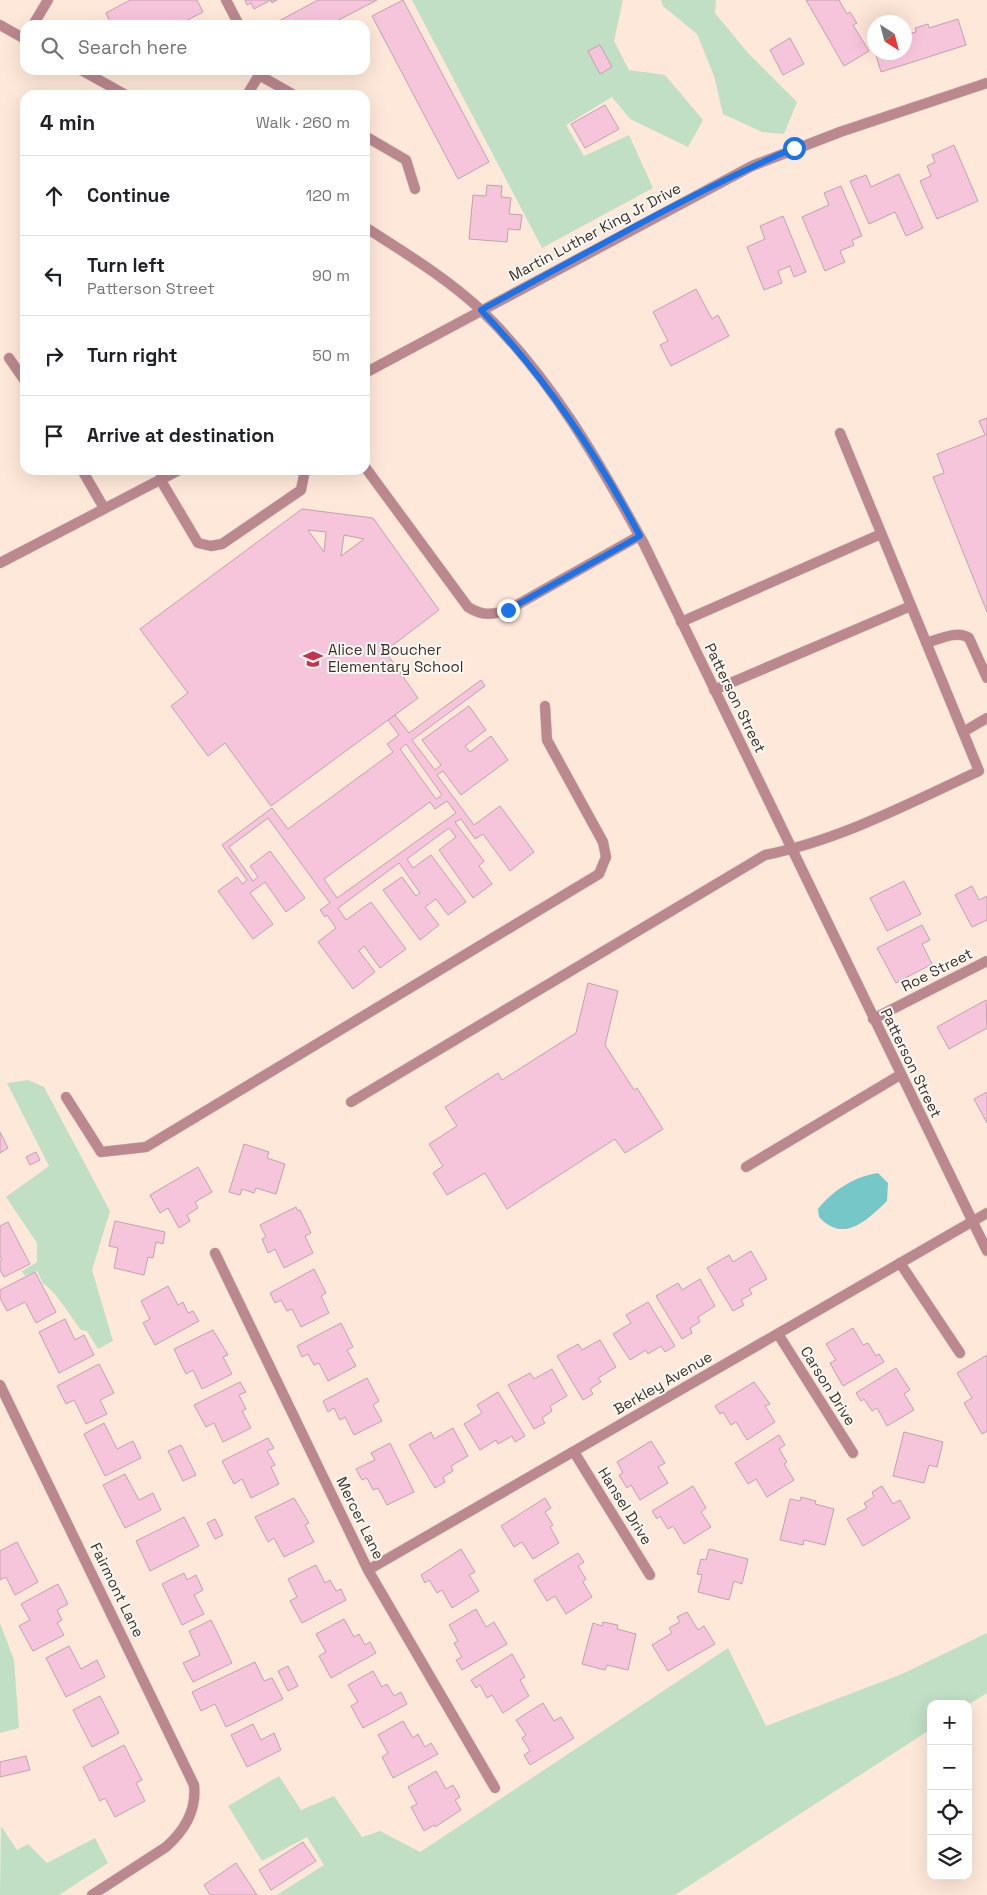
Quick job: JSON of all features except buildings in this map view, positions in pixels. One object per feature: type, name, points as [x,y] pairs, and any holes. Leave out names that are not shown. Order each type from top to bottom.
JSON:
[{"type":"street","points":[[36,20],[48,0]]},
{"type":"street","points":[[226,0],[236,20]]},
{"type":"street","points":[[0,25],[20,35]]},
{"type":"street","points":[[90,75],[117,90]]},
{"type":"street","points":[[250,90],[257,75]]},
{"type":"street","points":[[264,75],[286,90]]},
{"type":"street","name":"Martin Luther King Jr Drive","points":[[370,370],[752,166],[831,135],[987,83]]},
{"type":"street","points":[[370,139],[406,160],[416,189]]},
{"type":"street","name":"Patterson Street","points":[[370,230],[445,280],[481,310],[512,342],[573,422],[619,498],[640,536],[793,849],[900,1075],[987,1251]]},
{"type":"street","points":[[9,358],[20,374]]},
{"type":"street","points":[[351,1102],[765,855],[793,849],[854,828],[979,771],[840,433]]},
{"type":"street","points":[[370,474],[468,607],[478,614],[493,614],[508,610],[640,536]]},
{"type":"street","points":[[85,475],[104,508]]},
{"type":"street","points":[[0,563],[168,475]]},
{"type":"street","points":[[160,479],[198,543],[211,546],[222,544],[301,490],[304,475]]},
{"type":"street","points":[[681,622],[881,534]]},
{"type":"street","points":[[714,690],[911,606]]},
{"type":"street","points":[[926,643],[956,634],[964,634],[969,638],[987,678]]},
{"type":"street","points":[[66,1097],[101,1152],[146,1147],[600,874],[606,857],[603,842],[547,740],[545,706]]},
{"type":"street","points":[[963,732],[987,718]]},
{"type":"street","name":"Roe Street","points":[[873,1019],[987,961]]},
{"type":"street","points":[[746,1167],[900,1075]]},
{"type":"street","name":"Berkley Avenue","points":[[368,1570],[987,1214]]},
{"type":"street","name":"Mercer Lane","points":[[215,1253],[368,1570],[495,1788]]},
{"type":"street","points":[[900,1263],[960,1353]]},
{"type":"street","name":"Carson Drive","points":[[778,1334],[853,1454]]},
{"type":"street","name":"Fairmont Lane","points":[[0,1385],[191,1776],[195,1795],[188,1822],[166,1848],[92,1895]]},
{"type":"street","name":"Hansel Drive","points":[[574,1452],[650,1576]]},
{"type":"green space","points":[[412,0],[623,0],[614,41],[629,70],[665,75],[703,120],[688,147],[630,119],[612,97],[566,125],[584,156],[629,135],[653,188],[542,248]]},
{"type":"green space","points":[[661,0],[716,0],[715,13],[748,53],[797,102],[784,134],[762,132],[723,114],[714,76],[697,34],[663,6]]},
{"type":"green space","points":[[28,1080],[44,1087],[110,1211],[92,1270],[113,1341],[98,1349],[87,1331],[81,1330],[57,1297],[43,1284],[37,1271],[25,1276],[22,1271],[37,1262],[37,1243],[6,1197],[49,1166],[7,1083]]},
{"type":"green space","points":[[0,1623],[14,1660],[19,1728],[0,1733]]},
{"type":"green space","points":[[987,1633],[987,1693],[972,1702],[972,1700],[927,1700],[927,1732],[675,1895],[277,1895],[324,1865],[307,1837],[262,1861],[228,1806],[279,1776],[301,1810],[334,1796],[362,1837],[380,1831],[420,1852],[728,1648],[766,1726],[902,1674]]},
{"type":"green space","points":[[1,1826],[17,1850],[28,1844],[47,1863],[95,1838],[108,1863],[59,1895],[0,1895]]},
{"type":"water","points":[[878,1173],[888,1183],[887,1201],[863,1222],[846,1229],[837,1229],[828,1225],[819,1217],[818,1209],[837,1190],[861,1177]]},
{"type":"place","name":"Alice N Boucher Elementary School","points":[[313,659]]},
{"type":"route","points":[[508,610],[640,536],[593,453],[554,394],[512,342],[481,310],[752,166],[794,148]]}]
